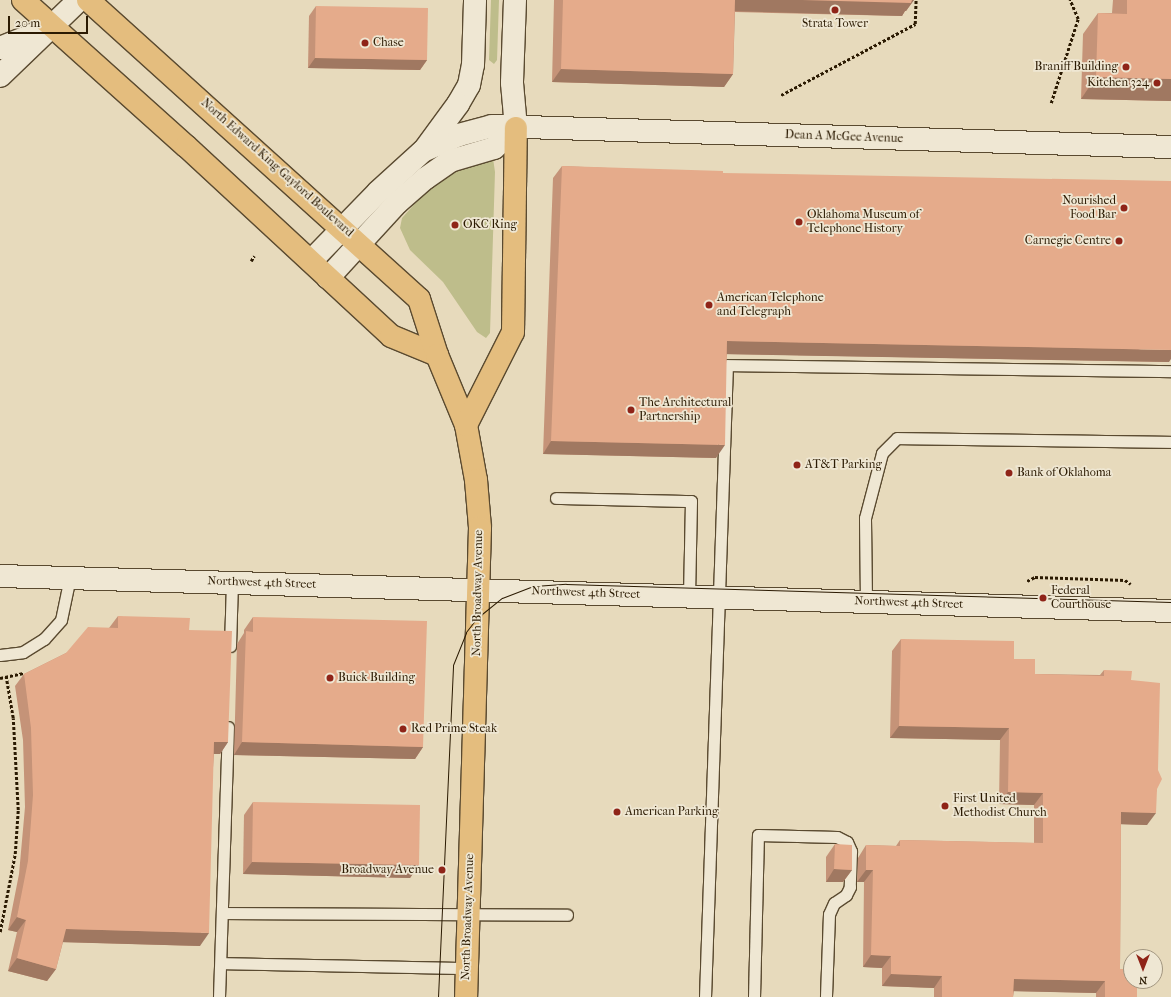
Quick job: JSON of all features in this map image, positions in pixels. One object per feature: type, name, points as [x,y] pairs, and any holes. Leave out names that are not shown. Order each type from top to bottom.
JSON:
[{"type":"main road","points":[[23,0],[51,27],[186,146],[391,336],[437,356]]},
{"type":"main road","name":"North Edward King Gaylord Boulevard","points":[[88,0],[343,228],[419,299],[437,356]]},
{"type":"main road","points":[[466,425],[512,332],[516,128]]},
{"type":"main road","name":"North Broadway Avenue","points":[[437,356],[466,425],[476,480],[479,520],[466,997]]},
{"type":"street","points":[[0,76],[79,0]]},
{"type":"street","points":[[423,151],[458,104],[469,85],[473,65],[475,0]]},
{"type":"street","points":[[328,278],[397,203],[426,178],[450,161],[494,148],[516,128],[512,83],[515,0]]},
{"type":"street","points":[[0,48],[51,27]]},
{"type":"street","name":"Dean A McGee Avenue","points":[[311,261],[383,187],[423,151],[458,135],[492,126],[516,128],[1171,147]]},
{"type":"street","name":"Northwest 4th Street","points":[[0,576],[1171,611]]},
{"type":"lane","points":[[705,997],[727,365],[1171,371]]},
{"type":"lane","points":[[866,601],[865,518],[882,453],[897,438],[1171,442]]},
{"type":"lane","points":[[556,498],[691,501],[689,596]]},
{"type":"lane","points":[[0,655],[23,652],[44,639],[61,620],[70,577]]},
{"type":"lane","points":[[230,659],[232,583]]},
{"type":"lane","points":[[220,997],[229,714]]},
{"type":"lane","points":[[754,997],[758,835],[838,837],[847,842],[851,851],[850,887],[846,895],[834,903],[829,914],[826,997]]},
{"type":"lane","points":[[223,913],[567,915]]},
{"type":"lane","points":[[221,963],[466,968]]},
{"type":"path","points":[[781,95],[915,24],[916,0]]},
{"type":"path","points":[[1051,103],[1078,19],[1070,0]]},
{"type":"path","points":[[251,261],[254,256]]},
{"type":"path","points":[[1021,583],[1034,577],[1125,580],[1136,588]]},
{"type":"path","points":[[0,932],[15,854],[18,810],[14,725],[6,676]]},
{"type":"shaded area","points":[[491,0],[499,0],[497,60],[494,64],[489,60]]},
{"type":"shaded area","points":[[493,158],[495,172],[490,333],[486,338],[477,332],[443,282],[410,250],[400,228],[402,218],[428,189],[459,168]]},
{"type":"building","points":[[563,0],[735,0],[733,74],[561,69]]},
{"type":"building","points":[[802,0],[912,0],[911,3]]},
{"type":"building","name":"Braniff Building","points":[[1127,0],[1171,0],[1171,79],[1096,77],[1098,13],[1127,14]]},
{"type":"building","name":"Chase","points":[[316,6],[428,8],[427,60],[315,58]]},
{"type":"building","points":[[562,166],[723,171],[723,173],[1171,181],[1171,350],[727,341],[725,445],[551,441]]},
{"type":"building","points":[[118,616],[190,618],[189,630],[232,631],[228,742],[214,742],[209,933],[66,929],[56,969],[17,958],[26,920],[17,917],[28,861],[33,795],[31,728],[24,674],[66,653],[88,627],[118,628]]},
{"type":"building","name":"Buick Building","points":[[253,617],[427,621],[423,747],[242,742],[246,631],[253,632]]},
{"type":"building","points":[[901,639],[1014,641],[1014,659],[1035,659],[1035,674],[1104,676],[1104,670],[1132,671],[1131,680],[1160,683],[1158,770],[1162,779],[1157,789],[1156,813],[1121,812],[1120,969],[1123,969],[1123,989],[1137,989],[1137,997],[1105,997],[1105,981],[1014,979],[1013,997],[942,997],[942,976],[891,974],[891,956],[871,955],[873,870],[866,870],[866,845],[900,846],[900,840],[1043,843],[1043,793],[1008,792],[1009,728],[899,726]]},
{"type":"building","points":[[253,802],[420,805],[419,865],[252,862]]},
{"type":"building","points":[[835,844],[852,845],[852,870],[834,869]]},
{"type":"tram line","points":[[438,997],[453,665],[466,632],[477,618],[502,598],[534,586],[566,584],[1171,602]]},
{"type":"place","name":"Strata Tower","points":[[835,10]]},
{"type":"place","name":"Chase","points":[[365,43]]},
{"type":"place","name":"Braniff Building","points":[[1126,67]]},
{"type":"place","name":"Kitchen 324","points":[[1157,83]]},
{"type":"place","name":"Nourished Food Bar","points":[[1124,208]]},
{"type":"place","name":"Oklahoma Museum of Telephone History","points":[[799,222]]},
{"type":"place","name":"OKC Ring","points":[[455,225]]},
{"type":"place","name":"Carnegie Centre","points":[[1119,241]]},
{"type":"place","name":"American Telephone and Telegraph","points":[[709,305]]},
{"type":"place","name":"The Architectural Partnership","points":[[631,410]]},
{"type":"place","name":"AT&T Parking","points":[[797,465]]},
{"type":"place","name":"Bank of Oklahoma","points":[[1009,473]]},
{"type":"place","name":"Federal Courthouse","points":[[1043,598]]},
{"type":"place","name":"Buick Building","points":[[330,678]]},
{"type":"place","name":"Red Prime Steak","points":[[403,729]]},
{"type":"place","name":"First United Methodist Church","points":[[945,806]]},
{"type":"place","name":"American Parking","points":[[617,812]]},
{"type":"place","name":"Broadway Avenue","points":[[442,870]]}]
